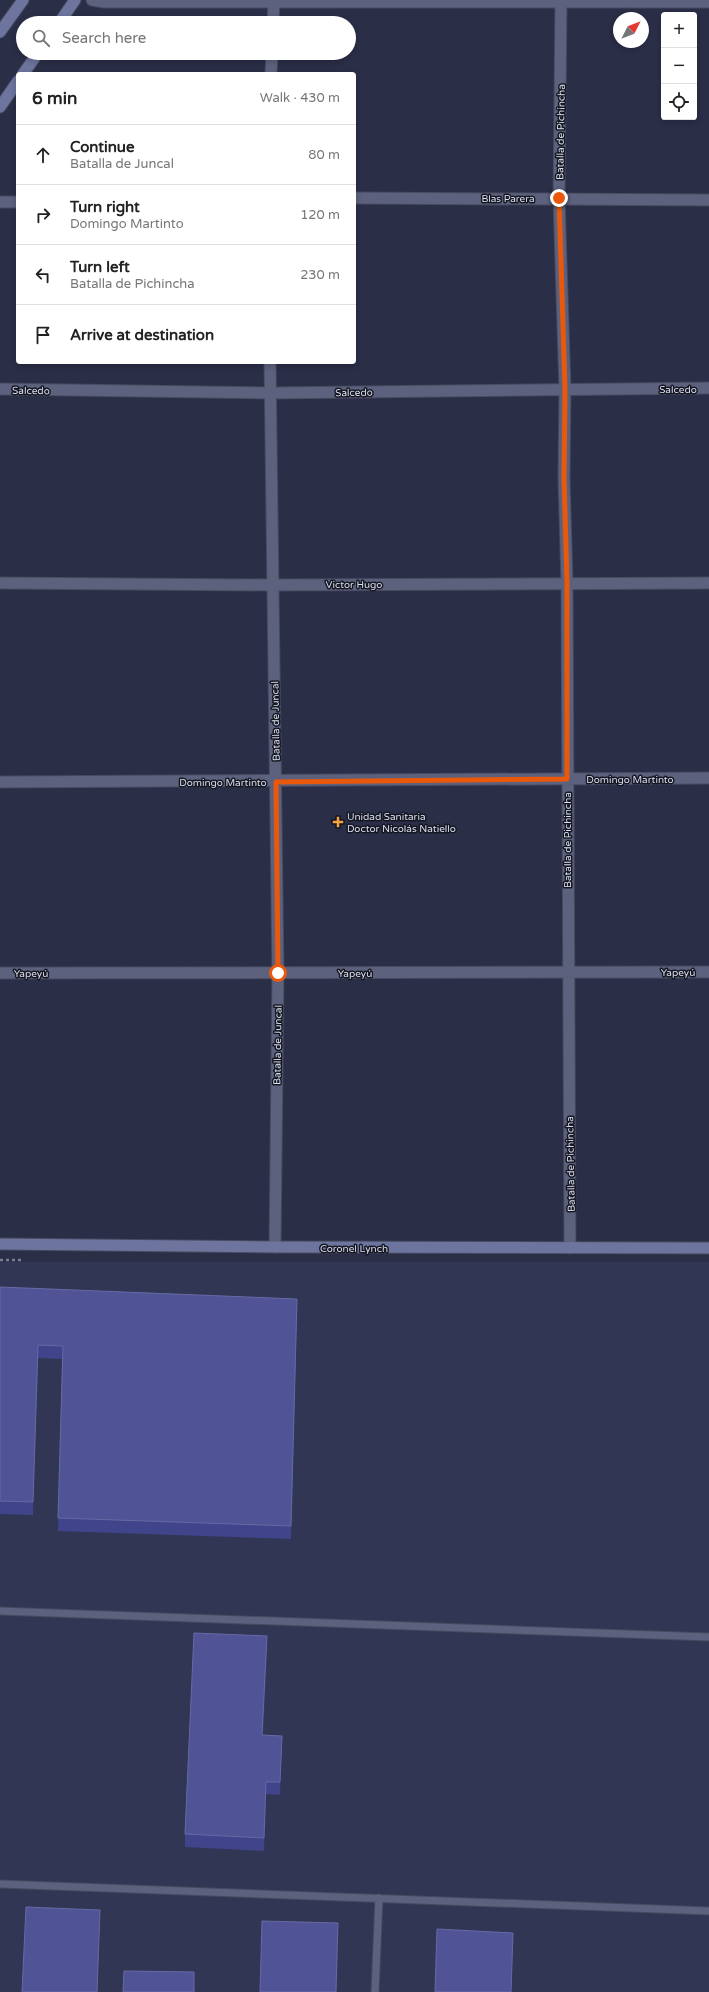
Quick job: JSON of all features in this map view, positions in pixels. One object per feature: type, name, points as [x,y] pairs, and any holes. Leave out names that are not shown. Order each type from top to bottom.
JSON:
[{"type":"main road","points":[[1,28],[22,0]]},
{"type":"main road","points":[[64,16],[75,0]]},
{"type":"main road","points":[[24,72],[33,60]]},
{"type":"main road","points":[[0,107],[16,85]]},
{"type":"main road","name":"Coronel Lynch","points":[[0,1244],[275,1247],[709,1248]]},
{"type":"street","points":[[92,0],[104,2],[561,0],[709,2]]},
{"type":"street","name":"Batalla de Pichincha","points":[[561,0],[559,198],[565,390],[564,478],[567,583],[570,1248]]},
{"type":"street","points":[[273,16],[274,1]]},
{"type":"street","points":[[271,72],[272,60]]},
{"type":"street","name":"Blas Parera","points":[[356,198],[709,200]]},
{"type":"street","points":[[0,202],[16,202]]},
{"type":"street","name":"Batalla de Juncal","points":[[270,364],[278,973],[275,1247]]},
{"type":"street","name":"Salcedo","points":[[0,389],[271,393],[709,388]]},
{"type":"street","name":"Victor Hugo","points":[[0,583],[273,585],[709,583]]},
{"type":"street","name":"Domingo Martinto","points":[[0,782],[276,782],[709,778]]},
{"type":"street","name":"Yapeyú","points":[[0,974],[709,972]]},
{"type":"lane","points":[[0,1611],[709,1637]]},
{"type":"lane","points":[[0,1884],[709,1910]]},
{"type":"lane","points":[[375,1992],[379,1898]]},
{"type":"shaded area","points":[[0,1262],[709,1262],[709,1992],[0,1992]]},
{"type":"building","points":[[0,1287],[297,1299],[291,1526],[58,1518],[63,1346],[38,1345],[33,1502],[0,1501]]},
{"type":"building","points":[[194,1633],[267,1636],[262,1735],[282,1736],[280,1782],[266,1782],[264,1838],[185,1834]]},
{"type":"building","points":[[26,1907],[100,1910],[97,1992],[22,1992]]},
{"type":"building","points":[[262,1921],[338,1923],[336,1992],[260,1992]]},
{"type":"building","points":[[437,1929],[513,1933],[511,1992],[435,1992]]},
{"type":"building","points":[[124,1971],[194,1972],[194,1992],[123,1992]]},
{"type":"place","name":"Unidad Sanitaria Doctor Nicolás Natiello","points":[[338,822]]},
{"type":"route","points":[[278,973],[276,782],[567,779],[567,583],[564,478],[565,390],[559,198]]}]
